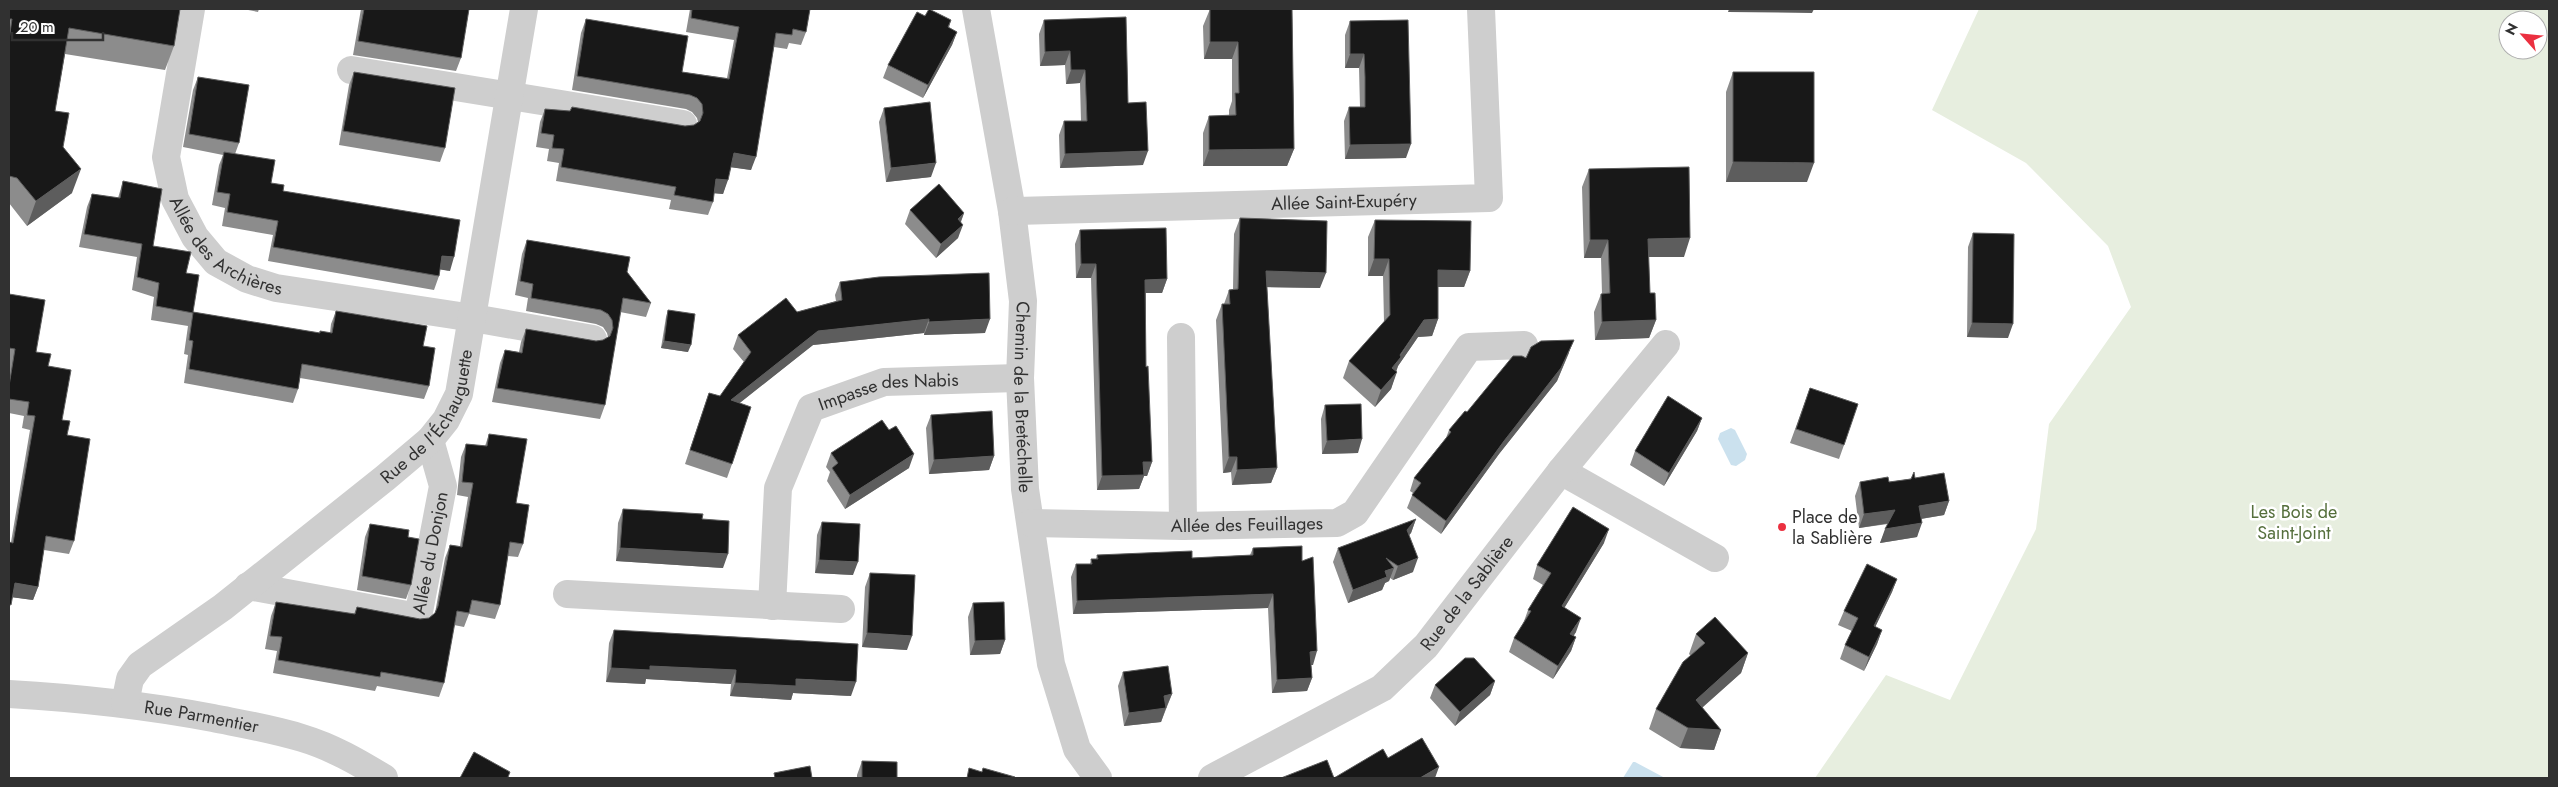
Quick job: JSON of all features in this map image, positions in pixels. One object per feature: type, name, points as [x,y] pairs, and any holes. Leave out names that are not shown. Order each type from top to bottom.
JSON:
[{"type":"street","name":"Allée des Archières","points":[[191,9],[166,157],[174,198],[195,237],[216,262],[247,279],[276,288],[473,318],[593,339]]},
{"type":"street","name":"Rue de l'Échauguette","points":[[125,703],[130,679],[140,665],[248,586],[430,440],[446,420],[459,394],[524,9]]},
{"type":"street","name":"Chemin de la Bretéchelle","points":[[976,9],[1012,211],[1023,301],[1020,378],[1025,489],[1051,664],[1077,749],[1098,778]]},
{"type":"street","name":"Allée Saint-Exupéry","points":[[1012,211],[1489,198],[1480,9]]},
{"type":"street","points":[[351,70],[683,124]]},
{"type":"street","points":[[1181,337],[1183,526]]},
{"type":"street","name":"Rue de la Sablière","points":[[1212,778],[1382,688],[1426,646],[1561,471],[1666,344]]},
{"type":"street","name":"Allée des Feuillages","points":[[1031,523],[1183,526],[1337,523],[1355,512],[1469,347],[1524,345]]},
{"type":"street","name":"Impasse des Nabis","points":[[772,606],[778,488],[811,408],[884,382],[1020,378]]},
{"type":"street","name":"Allée du Donjon","points":[[248,586],[418,617],[443,486],[430,440]]},
{"type":"street","points":[[1561,471],[1715,558]]},
{"type":"street","points":[[567,594],[841,609]]},
{"type":"street","name":"Rue Parmentier","points":[[9,694],[125,703],[303,738],[351,757],[384,778]]},
{"type":"green space","name":"Les Bois de Saint-Joint","points":[[1979,9],[2549,9],[2549,778],[1815,778],[1886,675],[1950,700],[2036,529],[2049,424],[2131,307],[2108,246],[2026,163],[1932,110]]},
{"type":"water","points":[[1731,428],[1735,430],[1747,454],[1745,460],[1736,466],[1731,465],[1718,439],[1720,433]]},
{"type":"water","points":[[1633,762],[1635,762],[1665,778],[1623,778]]},
{"type":"building","points":[[9,9],[180,9],[174,46],[69,28],[55,111],[69,113],[63,147],[81,169],[36,201],[17,178],[9,176],[9,40],[12,19],[9,19]]},
{"type":"building","points":[[364,9],[469,9],[461,58],[358,41]]},
{"type":"building","points":[[692,9],[810,9],[806,32],[793,29],[792,35],[776,33],[756,157],[734,153],[728,180],[716,179],[713,202],[674,195],[676,187],[561,167],[564,149],[552,148],[554,135],[541,133],[545,109],[570,111],[572,107],[685,126],[694,125],[700,121],[703,113],[702,104],[697,98],[690,95],[577,76],[586,19],[688,36],[682,72],[729,79],[739,27],[691,18]]},
{"type":"building","points":[[929,9],[951,20],[948,27],[957,32],[928,85],[888,65],[917,12],[925,16]]},
{"type":"building","points":[[1210,9],[1292,9],[1294,149],[1209,150],[1209,116],[1236,115],[1235,93],[1239,93],[1238,42],[1210,42]]},
{"type":"building","points":[[1126,17],[1128,103],[1146,102],[1148,151],[1065,154],[1064,121],[1087,121],[1085,70],[1071,70],[1070,51],[1045,52],[1044,20]]},
{"type":"building","points":[[1408,20],[1411,144],[1350,145],[1349,107],[1365,107],[1365,77],[1364,54],[1350,54],[1350,21]]},
{"type":"building","points":[[354,72],[455,88],[445,148],[343,131]]},
{"type":"building","points":[[1733,72],[1814,72],[1814,163],[1733,162]]},
{"type":"building","points":[[198,77],[249,85],[239,143],[189,134]]},
{"type":"building","points":[[930,102],[936,163],[891,168],[884,108]]},
{"type":"building","points":[[224,152],[275,160],[271,183],[284,185],[283,191],[460,220],[454,257],[442,256],[439,276],[273,247],[278,221],[227,212],[230,194],[217,192]]},
{"type":"building","points":[[1689,167],[1690,238],[1648,239],[1650,293],[1655,293],[1656,320],[1602,322],[1601,294],[1610,293],[1608,240],[1590,240],[1589,169]]},
{"type":"building","points":[[123,181],[162,189],[153,246],[191,252],[186,273],[199,275],[193,312],[320,333],[320,331],[332,333],[336,311],[427,326],[423,346],[435,348],[429,386],[302,364],[298,389],[189,369],[193,341],[189,340],[193,313],[156,306],[159,283],[137,277],[142,244],[84,234],[92,194],[120,198]]},
{"type":"building","points":[[939,184],[964,213],[958,219],[963,225],[941,244],[910,210]]},
{"type":"building","points":[[1240,218],[1327,221],[1326,273],[1266,271],[1277,468],[1237,470],[1237,457],[1229,457],[1222,304],[1230,304],[1229,290],[1238,289]]},
{"type":"building","points":[[1375,220],[1471,221],[1470,271],[1438,270],[1438,319],[1424,320],[1392,368],[1397,372],[1381,390],[1349,361],[1390,315],[1389,259],[1374,259]]},
{"type":"building","points":[[1166,228],[1167,279],[1145,280],[1146,367],[1148,366],[1152,462],[1143,462],[1144,475],[1102,476],[1096,264],[1081,264],[1080,230]]},
{"type":"building","points":[[1973,233],[2014,234],[2013,324],[1972,323]]},
{"type":"building","points":[[527,240],[630,257],[627,272],[651,303],[623,298],[605,405],[497,388],[505,350],[522,353],[526,329],[596,341],[610,336],[613,328],[612,320],[608,314],[601,310],[531,298],[533,284],[520,281]]},
{"type":"building","points":[[989,273],[990,319],[929,322],[929,319],[818,331],[731,400],[751,407],[732,464],[690,450],[709,393],[720,396],[751,352],[738,335],[786,298],[797,312],[842,300],[840,282],[879,277]]},
{"type":"building","points":[[9,294],[45,300],[36,352],[51,354],[48,366],[71,370],[62,420],[70,421],[67,435],[90,439],[74,541],[46,536],[38,587],[15,583],[11,605],[9,604],[9,542],[13,543],[35,416],[27,415],[29,402],[9,399],[9,386],[15,349],[9,348]]},
{"type":"building","points":[[668,310],[695,314],[691,345],[664,341]]},
{"type":"building","points":[[1574,340],[1561,368],[1504,441],[1446,521],[1412,495],[1421,483],[1414,478],[1451,432],[1449,430],[1465,411],[1467,412],[1513,356],[1526,358],[1531,347],[1541,341]]},
{"type":"building","points":[[1810,388],[1858,404],[1844,445],[1796,429]]},
{"type":"building","points":[[1668,396],[1702,418],[1669,473],[1635,451]]},
{"type":"building","points":[[1361,404],[1362,439],[1327,441],[1325,405]]},
{"type":"building","points":[[992,411],[994,456],[934,460],[931,415]]},
{"type":"building","points":[[882,420],[889,430],[896,426],[914,454],[850,495],[832,468],[838,463],[831,453]]},
{"type":"building","points":[[489,434],[527,439],[516,503],[529,505],[523,544],[510,542],[500,605],[472,600],[469,613],[457,611],[444,683],[381,672],[380,677],[278,660],[282,637],[270,636],[276,602],[355,614],[357,607],[420,619],[429,618],[435,613],[450,545],[462,547],[473,483],[462,482],[466,444],[487,446]]},
{"type":"building","points":[[1914,472],[1915,478],[1944,473],[1949,501],[1919,506],[1922,523],[1885,529],[1895,510],[1864,514],[1860,482],[1888,477],[1889,482],[1911,479]]},
{"type":"building","points":[[1573,507],[1609,529],[1562,606],[1581,618],[1570,634],[1576,637],[1558,666],[1514,638],[1531,611],[1528,610],[1551,573],[1537,565]]},
{"type":"building","points":[[623,509],[703,514],[702,519],[729,521],[728,554],[620,548]]},
{"type":"building","points":[[1416,519],[1407,530],[1418,558],[1398,566],[1386,558],[1394,568],[1385,571],[1387,577],[1353,590],[1338,548]]},
{"type":"building","points":[[822,522],[860,524],[858,562],[819,560]]},
{"type":"building","points":[[370,524],[409,530],[408,537],[419,539],[411,585],[362,576]]},
{"type":"building","points":[[1302,546],[1302,561],[1313,557],[1317,651],[1310,652],[1312,678],[1277,680],[1273,594],[1077,601],[1076,564],[1092,564],[1091,559],[1098,559],[1097,555],[1192,551],[1192,558],[1253,555],[1253,548]]},
{"type":"building","points":[[1867,564],[1897,579],[1874,626],[1882,630],[1869,657],[1845,645],[1858,618],[1844,611]]},
{"type":"building","points":[[870,573],[915,575],[912,636],[867,633]]},
{"type":"building","points":[[1004,602],[1005,640],[975,641],[973,603]]},
{"type":"building","points":[[1715,617],[1748,653],[1696,700],[1721,730],[1688,728],[1656,709],[1683,662],[1705,643],[1696,634]]},
{"type":"building","points":[[614,630],[858,644],[856,682],[796,679],[796,686],[735,683],[736,670],[650,666],[650,670],[611,668]]},
{"type":"building","points":[[1465,658],[1474,658],[1495,681],[1460,712],[1435,685]]},
{"type":"building","points":[[1168,666],[1172,694],[1164,696],[1166,708],[1129,713],[1123,672]]},
{"type":"building","points":[[1422,738],[1439,767],[1420,778],[1334,778],[1383,749],[1388,758]]},
{"type":"building","points":[[474,752],[510,772],[508,777],[511,778],[460,778]]},
{"type":"building","points":[[1327,760],[1334,778],[1281,778]]},
{"type":"building","points":[[862,761],[897,762],[897,778],[862,778]]},
{"type":"building","points":[[810,766],[812,778],[775,778],[774,773]]},
{"type":"building","points":[[969,768],[982,772],[983,768],[1015,778],[967,778]]},
{"type":"place","name":"Place de la Sablière","points":[[1782,527]]}]
